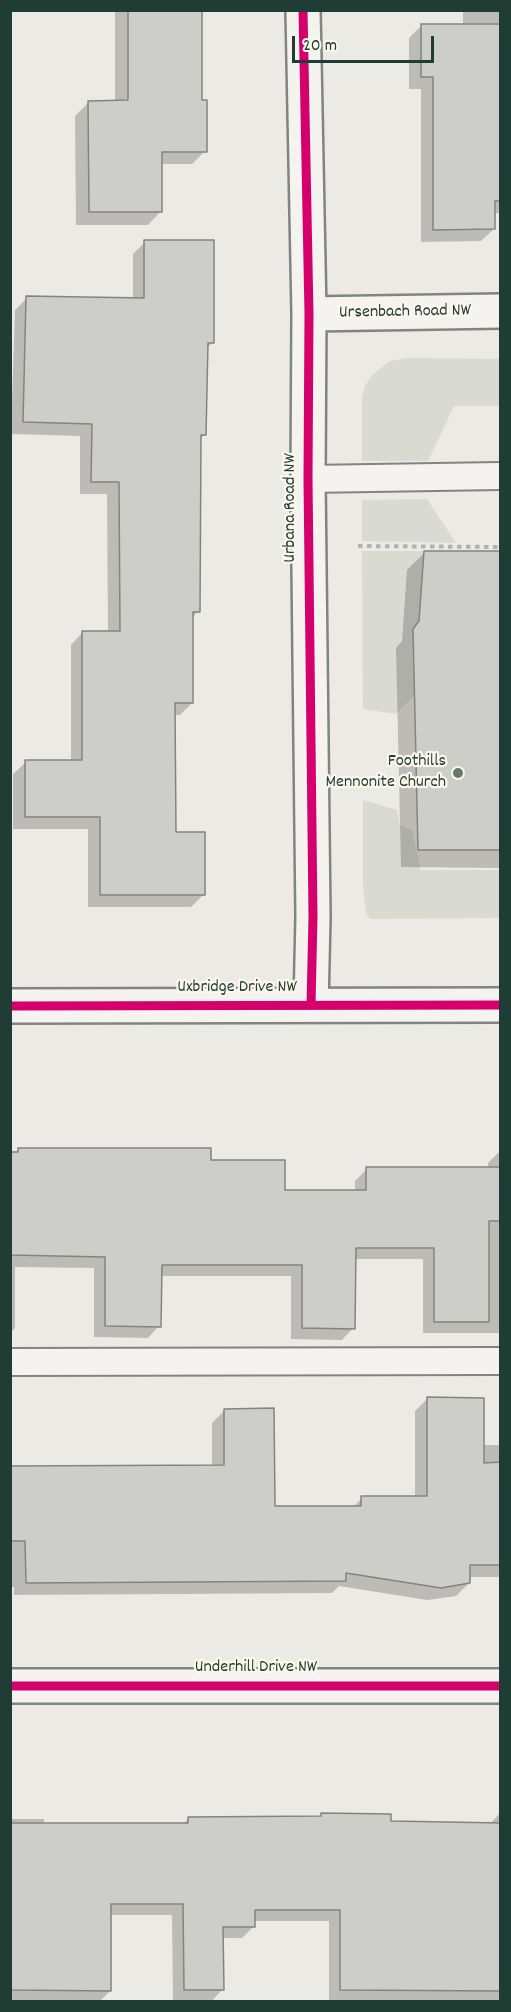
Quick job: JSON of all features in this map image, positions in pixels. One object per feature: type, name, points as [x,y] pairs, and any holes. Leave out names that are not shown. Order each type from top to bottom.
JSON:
[{"type":"street","name":"Urbana Road NW","points":[[303,10],[309,314],[308,479],[313,917],[311,1005]]},
{"type":"street","name":"Ursenbach Road NW","points":[[309,314],[501,311]]},
{"type":"street","name":"Uxbridge Drive NW","points":[[10,1006],[501,1005]]},
{"type":"street","name":"Underhill Drive NW","points":[[10,1686],[501,1686]]},
{"type":"lane","points":[[308,479],[501,476]]},
{"type":"lane","points":[[10,1362],[501,1361]]},
{"type":"path","points":[[358,546],[501,547]]},
{"type":"shaded area","points":[[407,358],[500,359],[500,406],[454,406],[428,461],[362,461],[362,398],[365,386],[372,375],[390,361]]},
{"type":"shaded area","points":[[427,499],[456,543],[362,541],[362,500]]},
{"type":"shaded area","points":[[362,551],[424,551],[419,621],[413,629],[414,696],[396,714],[363,709]]},
{"type":"shaded area","points":[[363,800],[397,810],[400,825],[412,830],[421,870],[500,870],[500,918],[370,919],[366,913],[363,886]]},
{"type":"building","points":[[128,10],[202,10],[202,100],[207,100],[207,152],[162,152],[162,212],[89,212],[88,101],[128,100]]},
{"type":"building","points":[[421,24],[501,24],[501,201],[495,201],[495,229],[433,230],[433,77],[421,77]]},
{"type":"building","points":[[144,240],[214,240],[214,343],[208,343],[206,435],[201,435],[200,612],[193,612],[193,703],[175,703],[176,832],[205,832],[205,895],[100,895],[100,817],[25,817],[25,760],[82,760],[82,631],[120,631],[119,482],[91,482],[92,424],[23,422],[26,296],[144,298]]},
{"type":"building","name":"Foothills Mennonite Church","points":[[424,551],[501,551],[501,850],[418,850],[413,629],[419,621]]},
{"type":"building","points":[[18,1148],[211,1148],[211,1160],[285,1160],[285,1190],[366,1190],[366,1167],[501,1167],[501,1221],[489,1221],[489,1322],[434,1322],[434,1248],[356,1248],[355,1329],[302,1328],[302,1265],[162,1265],[161,1327],[105,1326],[105,1257],[10,1255],[10,1152],[18,1152]]},
{"type":"building","points":[[427,1397],[484,1398],[484,1463],[501,1462],[501,1565],[470,1565],[470,1583],[441,1588],[346,1573],[346,1581],[26,1583],[25,1541],[10,1541],[10,1466],[224,1465],[224,1409],[274,1408],[275,1506],[361,1506],[361,1496],[427,1496]]},
{"type":"building","points":[[321,1813],[391,1814],[391,1821],[501,1823],[501,1991],[340,1990],[340,1910],[255,1910],[255,1927],[223,1927],[224,1990],[184,1990],[183,1904],[111,1904],[111,1991],[10,1990],[10,1823],[188,1823],[188,1817],[321,1816]]},
{"type":"cycle path","points":[[303,10],[309,314],[308,479],[313,917],[311,1005]]},
{"type":"cycle path","points":[[10,1006],[500,1005]]},
{"type":"cycle path","points":[[10,1686],[500,1686]]},
{"type":"place","name":"Foothills Mennonite Church","points":[[458,773]]}]
